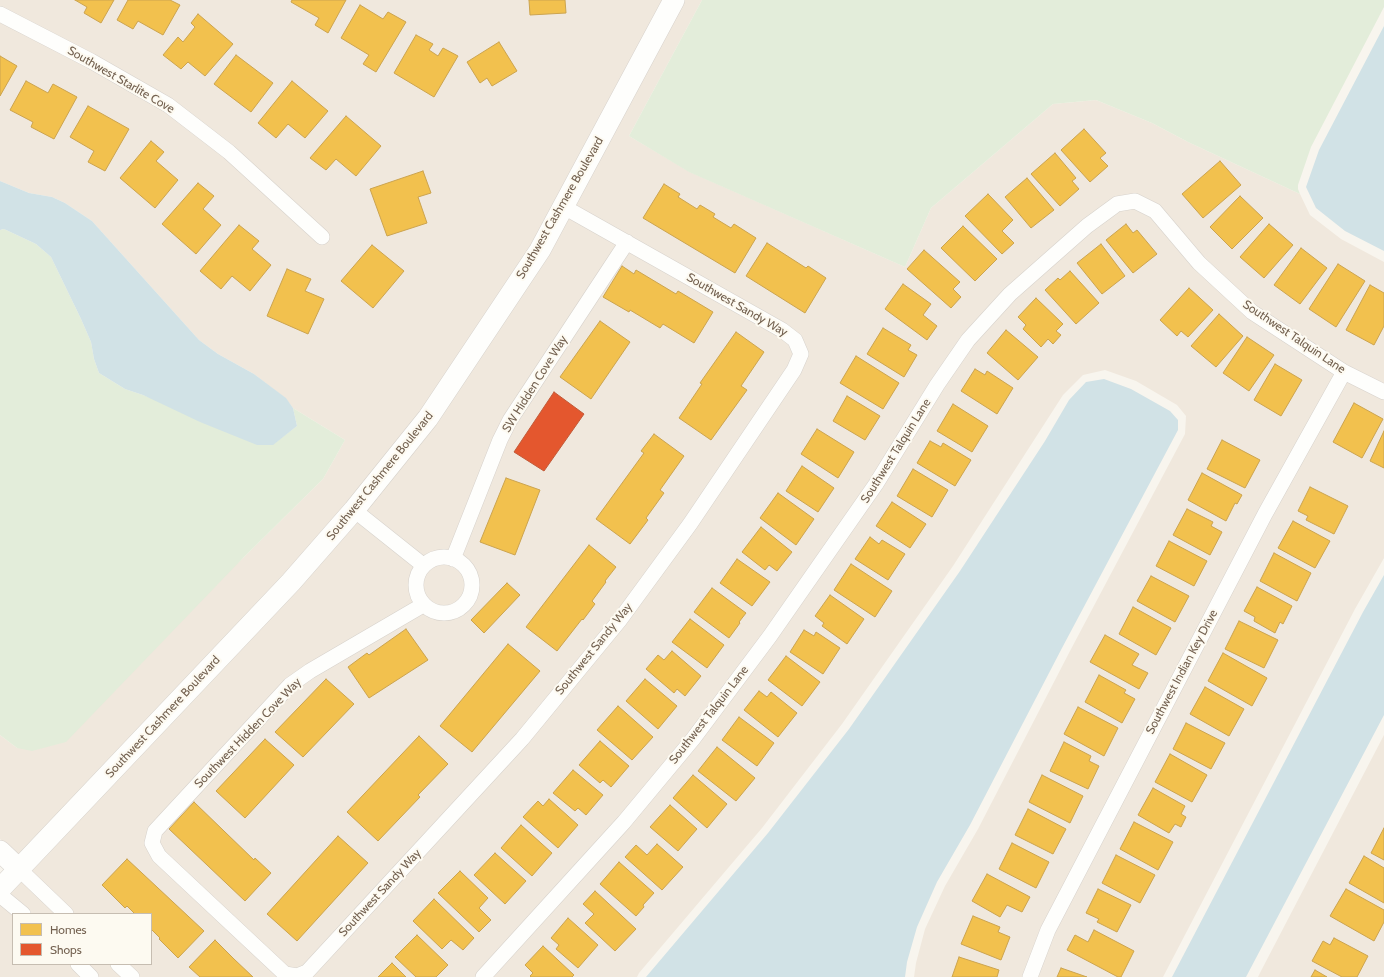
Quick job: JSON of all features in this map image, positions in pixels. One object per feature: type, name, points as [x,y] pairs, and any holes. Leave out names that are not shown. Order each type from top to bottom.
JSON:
[{"type":"street","name":"Southwest Cashmere Boulevard","points":[[0,889],[291,582],[354,510],[428,418],[540,250],[674,0]]},
{"type":"street","name":"Southwest Starlite Cove","points":[[0,14],[91,61],[168,105],[229,152],[322,237]]},
{"type":"street","name":"Southwest Talquin Lane","points":[[484,977],[624,822],[693,739],[770,636],[876,484],[937,385],[968,340],[1016,288],[1087,226],[1117,204],[1135,201],[1155,211],[1199,264],[1252,312],[1344,372],[1384,392]]},
{"type":"street","name":"Southwest Sandy Way","points":[[152,843],[160,856],[285,974],[297,976],[307,972],[522,739],[619,621],[690,524],[794,370],[801,354],[795,340],[782,330],[564,207]]},
{"type":"street","name":"SW Hidden Cove Way","points":[[453,558],[500,440],[510,420],[627,242]]},
{"type":"street","name":"Southwest Indian Key Drive","points":[[1030,977],[1048,930],[1265,514],[1344,372]]},
{"type":"street","points":[[354,510],[423,565]]},
{"type":"street","points":[[441,557],[453,558],[463,564],[469,574],[472,584],[468,601],[464,606],[448,613],[438,613],[432,611],[423,605],[416,593],[415,583],[418,573],[423,565],[431,560],[441,557]]},
{"type":"street","name":"Southwest Hidden Cove Way","points":[[152,843],[156,830],[290,685],[310,671],[423,605]]},
{"type":"street","points":[[0,852],[65,913]]},
{"type":"street","points":[[0,895],[22,913]]},
{"type":"street","points":[[79,965],[91,977]]},
{"type":"street","points":[[119,965],[132,977]]},
{"type":"shaded area","points":[[0,0],[664,0],[532,246],[421,414],[285,576],[19,857],[0,839],[0,735],[17,748],[243,558],[323,479],[345,440],[293,408],[285,398],[254,374],[218,354],[199,340],[92,221],[65,203],[52,197],[29,193],[0,181]]},
{"type":"shaded area","points":[[683,0],[702,0],[629,136],[690,172],[905,267],[931,208],[1053,104],[1096,100],[1152,123],[1188,142],[1300,194],[1310,215],[1341,239],[1384,262],[1384,558],[1355,609],[1163,977],[914,977],[925,929],[945,886],[978,829],[1185,434],[1186,416],[1177,405],[1136,381],[1105,370],[1083,375],[1063,395],[953,566],[842,724],[762,828],[637,977],[0,977],[0,901],[436,423]]},
{"type":"shaded area","points":[[1384,26],[1384,251],[1345,231],[1316,208],[1306,187],[1319,150]]},
{"type":"shaded area","points":[[0,181],[29,193],[52,197],[65,203],[92,221],[199,340],[218,354],[254,374],[286,398],[293,408],[297,426],[273,445],[257,445],[200,422],[143,395],[125,389],[99,373],[94,359],[91,342],[51,257],[36,244],[4,229],[0,230]]},
{"type":"shaded area","points":[[1104,379],[1131,389],[1170,411],[1178,420],[1178,430],[970,825],[937,882],[917,927],[907,962],[905,977],[646,977],[768,833],[849,729],[960,571],[1045,441],[1069,400],[1086,382]]},
{"type":"shaded area","points":[[1384,575],[1384,715],[1246,977],[1172,977],[1363,612]]},
{"type":"shaded area","points":[[1384,735],[1384,977],[1258,977],[1262,969]]},
{"type":"green space","points":[[702,0],[1384,0],[1384,7],[1311,147],[1298,185],[1300,194],[1188,142],[1152,123],[1096,100],[1053,104],[931,208],[905,267],[689,172],[629,136]]},
{"type":"green space","points":[[4,229],[36,244],[51,257],[91,342],[94,359],[99,373],[125,389],[273,444],[297,426],[293,408],[345,440],[323,479],[243,558],[66,742],[32,751],[17,748],[0,735],[0,230]]},
{"type":"building: Homes","points":[[75,0],[114,0],[101,23],[84,13],[87,7]]},
{"type":"building: Homes","points":[[128,0],[170,0],[180,5],[163,35],[138,21],[133,29],[117,20]]},
{"type":"building: Homes","points":[[292,0],[346,0],[328,33],[315,25],[319,18],[291,2]]},
{"type":"building: Homes","points":[[529,0],[565,0],[566,13],[530,15]]},
{"type":"building: Homes","points":[[360,5],[383,19],[388,12],[406,22],[376,72],[363,64],[369,55],[341,38]]},
{"type":"building: Homes","points":[[198,14],[233,44],[205,76],[188,62],[181,69],[163,55],[178,37],[183,42],[195,27],[191,23]]},
{"type":"building: Homes","points":[[416,35],[433,44],[429,50],[438,56],[443,48],[458,56],[434,97],[394,73]]},
{"type":"building: Homes","points":[[499,42],[517,71],[492,86],[487,78],[480,83],[467,62]]},
{"type":"building: Homes","points":[[236,55],[273,83],[251,112],[214,84]]},
{"type":"building: Homes","points":[[0,56],[17,66],[0,96]]},
{"type":"building: Homes","points":[[26,81],[48,93],[53,84],[77,97],[54,139],[31,127],[33,122],[10,110]]},
{"type":"building: Homes","points":[[292,81],[328,111],[305,138],[288,124],[276,138],[258,123]]},
{"type":"building: Homes","points":[[88,106],[129,129],[105,171],[88,162],[94,151],[70,137]]},
{"type":"building: Homes","points":[[346,116],[381,146],[356,176],[336,159],[326,170],[310,158]]},
{"type":"building: Homes","points":[[1084,129],[1106,153],[1100,158],[1108,166],[1090,182],[1061,150]]},
{"type":"building: Homes","points":[[151,141],[164,152],[156,161],[178,180],[155,208],[120,178]]},
{"type":"building: Homes","points":[[1055,153],[1076,178],[1072,181],[1079,189],[1060,206],[1031,174]]},
{"type":"building: Homes","points":[[1220,161],[1241,185],[1203,218],[1182,194]]},
{"type":"building: Homes","points":[[423,171],[431,193],[418,197],[427,223],[387,236],[370,189]]},
{"type":"building: Homes","points":[[1027,178],[1054,210],[1031,228],[1005,197]]},
{"type":"building: Homes","points":[[198,183],[214,196],[203,209],[221,225],[196,254],[162,224]]},
{"type":"building: Homes","points":[[664,184],[680,194],[678,197],[697,209],[700,205],[715,214],[713,217],[731,228],[734,224],[756,238],[735,273],[643,218]]},
{"type":"building: Homes","points":[[988,194],[1013,220],[1002,231],[1014,243],[1002,254],[965,216]]},
{"type":"building: Homes","points":[[1240,196],[1263,218],[1232,249],[1210,227]]},
{"type":"building: Homes","points":[[1126,224],[1133,233],[1137,230],[1157,254],[1133,273],[1106,240]]},
{"type":"building: Homes","points":[[1269,224],[1293,245],[1264,278],[1240,257]]},
{"type":"building: Homes","points":[[239,225],[259,241],[252,249],[271,265],[250,291],[232,276],[221,289],[200,271]]},
{"type":"building: Homes","points":[[963,226],[997,259],[975,281],[941,248]]},
{"type":"building: Homes","points":[[767,243],[806,268],[808,266],[826,278],[805,313],[746,276]]},
{"type":"building: Homes","points":[[1101,244],[1125,276],[1102,294],[1077,263]]},
{"type":"building: Homes","points":[[372,245],[404,271],[373,308],[341,281]]},
{"type":"building: Homes","points":[[1301,248],[1327,268],[1300,304],[1274,285]]},
{"type":"building: Homes","points":[[924,250],[960,282],[953,289],[961,297],[951,308],[907,269]]},
{"type":"building: Homes","points":[[1338,264],[1365,281],[1336,327],[1309,309]]},
{"type":"building: Homes","points":[[622,266],[634,274],[636,270],[676,294],[678,291],[713,312],[694,343],[663,324],[660,328],[630,310],[629,312],[603,297]]},
{"type":"building: Homes","points":[[287,269],[311,279],[305,291],[324,299],[308,334],[267,316]]},
{"type":"building: Homes","points":[[1070,271],[1099,303],[1076,324],[1045,290],[1058,278],[1060,280]]},
{"type":"building: Homes","points":[[903,284],[931,304],[923,315],[937,326],[927,340],[885,309]]},
{"type":"building: Homes","points":[[1370,285],[1384,293],[1384,326],[1374,345],[1346,330]]},
{"type":"building: Homes","points":[[1189,288],[1213,310],[1188,337],[1181,331],[1177,336],[1160,320]]},
{"type":"building: Homes","points":[[1036,298],[1063,324],[1056,331],[1061,335],[1053,344],[1048,339],[1041,347],[1023,329],[1026,325],[1018,317]]},
{"type":"building: Homes","points":[[1219,314],[1243,336],[1216,367],[1191,346]]},
{"type":"building: Homes","points":[[600,321],[630,342],[591,399],[560,377]]},
{"type":"building: Homes","points":[[883,328],[911,345],[908,350],[917,355],[904,377],[867,354]]},
{"type":"building: Homes","points":[[1006,330],[1038,357],[1018,380],[987,353]]},
{"type":"building: Homes","points":[[736,332],[764,352],[741,386],[747,390],[711,440],[679,418],[702,384],[700,383]]},
{"type":"building: Homes","points":[[1247,337],[1274,355],[1249,391],[1223,373]]},
{"type":"building: Homes","points":[[856,356],[899,383],[883,409],[840,383]]},
{"type":"building: Homes","points":[[1275,364],[1302,380],[1281,416],[1254,400]]},
{"type":"building: Homes","points":[[975,369],[985,375],[987,371],[1013,388],[997,414],[961,391]]},
{"type":"building: Homes","points":[[847,396],[880,416],[865,440],[833,421]]},
{"type":"building: Homes","points":[[1354,403],[1383,419],[1362,458],[1333,442]]},
{"type":"building: Homes","points":[[953,404],[988,426],[972,452],[937,431]]},
{"type":"building: Homes","points":[[817,429],[854,452],[838,478],[801,454]]},
{"type":"building: Homes","points":[[1384,431],[1384,468],[1370,461]]},
{"type":"building: Homes","points":[[654,434],[684,456],[660,490],[664,493],[646,518],[648,520],[630,544],[596,519],[644,453],[641,451]]},
{"type":"building: Homes","points":[[1222,440],[1260,460],[1245,488],[1207,469]]},
{"type":"building: Homes","points":[[930,441],[941,447],[943,443],[971,460],[955,486],[917,463]]},
{"type":"building: Homes","points":[[802,466],[834,488],[818,512],[786,491]]},
{"type":"building: Homes","points":[[913,469],[948,490],[932,517],[897,496]]},
{"type":"building: Homes","points":[[1202,473],[1242,495],[1237,504],[1235,503],[1226,521],[1188,500]]},
{"type":"building: Homes","points":[[506,478],[540,490],[515,555],[480,542]]},
{"type":"building: Homes","points":[[1310,487],[1348,506],[1334,534],[1306,520],[1308,516],[1298,511]]},
{"type":"building: Homes","points":[[778,493],[814,519],[796,545],[760,518]]},
{"type":"building: Homes","points":[[892,502],[926,524],[910,548],[876,526]]},
{"type":"building: Homes","points":[[1187,509],[1213,522],[1211,526],[1222,532],[1210,555],[1173,535]]},
{"type":"building: Homes","points":[[1293,521],[1330,541],[1315,568],[1278,548]]},
{"type":"building: Homes","points":[[761,527],[792,552],[777,571],[769,565],[765,570],[742,552]]},
{"type":"building: Homes","points":[[870,537],[879,544],[882,540],[905,554],[888,580],[855,559]]},
{"type":"building: Homes","points":[[1169,541],[1207,561],[1194,586],[1156,566]]},
{"type":"building: Homes","points":[[589,545],[616,567],[592,601],[595,604],[557,651],[526,627]]},
{"type":"building: Homes","points":[[1274,553],[1311,573],[1297,601],[1260,581]]},
{"type":"building: Homes","points":[[737,559],[770,582],[752,606],[720,583]]},
{"type":"building: Homes","points":[[851,564],[892,591],[875,617],[834,590]]},
{"type":"building: Homes","points":[[1151,576],[1189,596],[1175,622],[1137,601]]},
{"type":"building: Homes","points":[[507,583],[520,595],[484,633],[471,620]]},
{"type":"building: Homes","points":[[1257,587],[1292,606],[1283,624],[1280,622],[1275,633],[1254,621],[1255,617],[1244,611]]},
{"type":"building: Homes","points":[[712,588],[746,613],[729,638],[694,612]]},
{"type":"building: Homes","points":[[830,595],[864,619],[847,644],[822,626],[824,623],[815,616]]},
{"type":"building: Homes","points":[[1133,607],[1171,628],[1156,655],[1119,634]]},
{"type":"building: Homes","points":[[690,619],[724,645],[707,668],[672,642]]},
{"type":"building: Homes","points":[[1239,621],[1278,640],[1264,668],[1225,649]]},
{"type":"building: Homes","points":[[406,629],[428,660],[369,698],[348,667],[367,653],[369,655]]},
{"type":"building: Homes","points":[[804,630],[814,636],[816,632],[840,648],[823,674],[790,652]]},
{"type":"building: Homes","points":[[1105,635],[1139,654],[1132,665],[1148,673],[1139,689],[1090,662]]},
{"type":"building: Homes","points":[[508,644],[540,671],[472,752],[440,726]]},
{"type":"building: Homes","points":[[672,651],[701,676],[685,696],[677,689],[674,693],[646,669],[658,655],[664,660]]},
{"type":"building: Homes","points":[[1223,653],[1267,678],[1252,706],[1208,681]]},
{"type":"building: Homes","points":[[786,656],[820,682],[802,706],[768,680]]},
{"type":"building: Homes","points":[[1099,675],[1126,690],[1124,693],[1135,699],[1122,723],[1085,702]]},
{"type":"building: Homes","points":[[326,679],[354,704],[303,757],[275,732]]},
{"type":"building: Homes","points":[[645,679],[677,706],[658,729],[626,701]]},
{"type":"building: Homes","points":[[1205,687],[1244,709],[1229,736],[1190,714]]},
{"type":"building: Homes","points":[[759,691],[767,697],[771,692],[797,713],[778,737],[744,710]]},
{"type":"building: Homes","points":[[618,706],[653,737],[632,760],[597,730]]},
{"type":"building: Homes","points":[[1078,707],[1118,728],[1104,756],[1064,734]]},
{"type":"building: Homes","points":[[739,717],[774,743],[757,766],[722,740]]},
{"type":"building: Homes","points":[[1186,723],[1225,743],[1211,769],[1173,749]]},
{"type":"building: Homes","points":[[419,736],[448,764],[418,795],[420,797],[378,841],[347,812]]},
{"type":"building: Homes","points":[[265,739],[294,765],[245,818],[216,791]]},
{"type":"building: Homes","points":[[600,741],[629,766],[611,787],[603,780],[600,783],[579,765]]},
{"type":"building: Homes","points":[[1064,742],[1091,756],[1089,761],[1099,766],[1088,789],[1050,771]]},
{"type":"building: Homes","points":[[717,747],[755,778],[736,801],[698,771]]},
{"type":"building: Homes","points":[[1170,754],[1207,775],[1192,802],[1155,782]]},
{"type":"building: Homes","points":[[573,770],[603,795],[586,815],[578,808],[575,811],[553,793]]},
{"type":"building: Homes","points":[[693,775],[727,804],[707,828],[673,798]]},
{"type":"building: Homes","points":[[1042,775],[1083,796],[1070,823],[1029,802]]},
{"type":"building: Homes","points":[[1153,788],[1185,806],[1181,814],[1186,817],[1181,827],[1175,824],[1169,833],[1138,815]]},
{"type":"building: Homes","points":[[549,799],[578,825],[558,848],[523,817],[538,801],[543,806]]},
{"type":"building: Homes","points":[[194,802],[254,860],[255,858],[271,873],[245,901],[169,829]]},
{"type":"building: Homes","points":[[670,805],[697,829],[678,851],[650,827]]},
{"type":"building: Homes","points":[[1028,809],[1066,829],[1053,854],[1015,835]]},
{"type":"building: Homes","points":[[1134,822],[1173,842],[1158,870],[1120,849]]},
{"type":"building: Homes","points":[[521,825],[552,853],[532,876],[501,848]]},
{"type":"building: Homes","points":[[1384,828],[1384,860],[1371,853]]},
{"type":"building: Homes","points":[[338,836],[368,863],[297,941],[267,914]]},
{"type":"building: Homes","points":[[1012,843],[1049,862],[1036,888],[999,869]]},
{"type":"building: Homes","points":[[657,844],[683,867],[662,890],[625,857],[636,845],[647,855]]},
{"type":"building: Homes","points":[[495,853],[526,881],[505,904],[474,875]]},
{"type":"building: Homes","points":[[1116,855],[1155,875],[1140,903],[1102,883]]},
{"type":"building: Homes","points":[[1364,856],[1384,868],[1384,903],[1349,883]]},
{"type":"building: Homes","points":[[127,859],[204,931],[178,958],[152,930],[152,913],[134,913],[127,906],[125,908],[102,885]]},
{"type":"building: Homes","points":[[619,862],[654,893],[643,905],[644,907],[636,916],[600,884]]},
{"type":"building: Homes","points":[[460,871],[488,898],[479,908],[491,920],[479,932],[438,893]]},
{"type":"building: Homes","points":[[987,874],[1030,897],[1022,912],[1007,905],[1000,917],[972,901]]},
{"type":"building: Homes","points":[[1098,889],[1131,905],[1117,932],[1097,922],[1099,919],[1086,913]]},
{"type":"building: Homes","points":[[1346,889],[1384,910],[1384,922],[1374,941],[1330,916]]},
{"type":"building: Homes","points":[[595,891],[636,929],[615,951],[585,923],[594,914],[583,904]]},
{"type":"building: Homes","points":[[434,899],[474,938],[463,950],[451,940],[442,949],[413,921]]},
{"type":"building: Homes","points":[[973,916],[1000,927],[998,932],[1010,937],[1001,960],[961,944]]},
{"type":"building: Homes","points":[[568,918],[598,945],[578,968],[556,949],[559,945],[551,938]]},
{"type":"building: Homes","points":[[1094,930],[1134,951],[1121,977],[1118,977],[1067,950],[1075,935],[1088,942]]},
{"type":"building: Homes","points":[[417,935],[448,965],[436,977],[416,977],[395,957]]},
{"type":"building: Homes","points":[[1334,938],[1368,956],[1357,977],[1342,977],[1312,961],[1323,941],[1330,945]]},
{"type":"building: Homes","points":[[215,940],[253,977],[200,977],[189,967]]},
{"type":"building: Homes","points":[[543,946],[574,975],[572,977],[530,976],[533,973],[525,965]]},
{"type":"building: Homes","points":[[959,957],[999,970],[997,977],[952,977]]},
{"type":"building: Homes","points":[[392,963],[406,977],[378,977]]},
{"type":"building: Homes","points":[[1061,968],[1087,977],[1057,977]]},
{"type":"building: Homes","points":[[1315,970],[1327,977],[1311,977]]},
{"type":"building: Shops","points":[[554,392],[584,414],[544,471],[514,452]]}]
